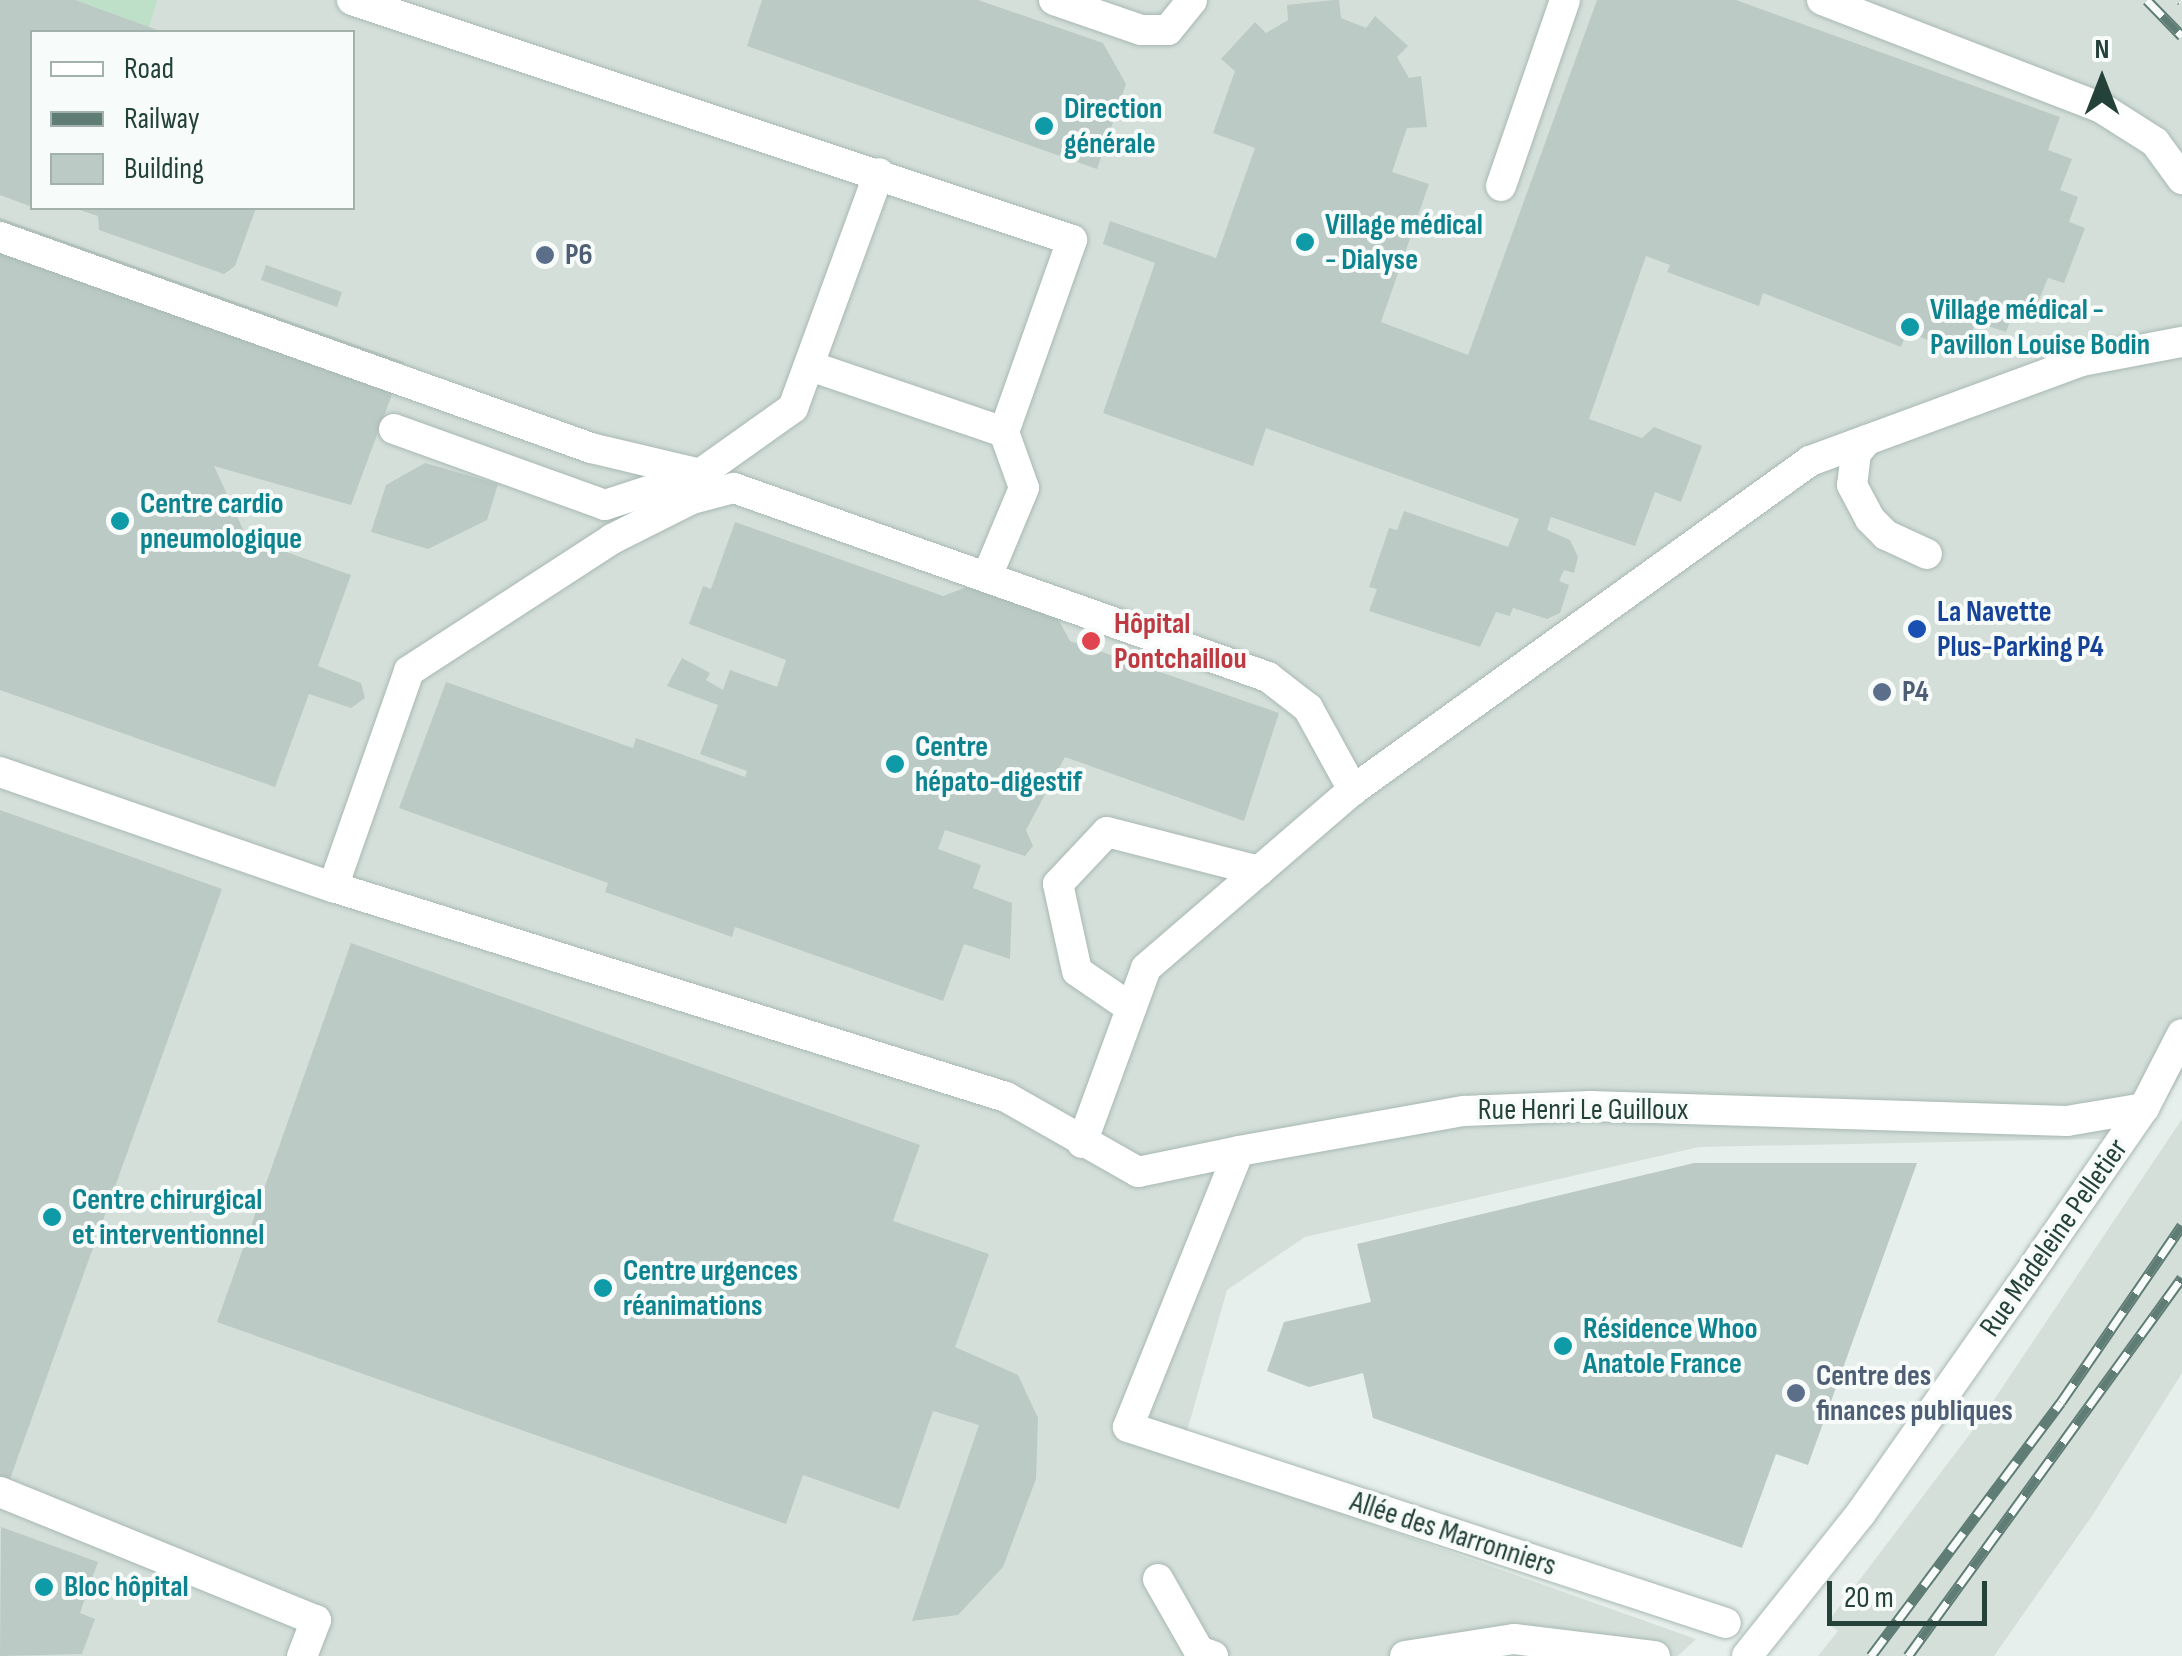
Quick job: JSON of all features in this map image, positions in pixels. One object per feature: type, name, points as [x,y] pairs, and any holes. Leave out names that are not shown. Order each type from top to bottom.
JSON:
[{"type":"street","points":[[352,0],[1072,240],[1004,432],[1024,488],[988,574]]},
{"type":"street","points":[[1054,0],[1142,30],[1168,30],[1192,0]]},
{"type":"street","points":[[1501,186],[1564,0]]},
{"type":"street","points":[[1822,0],[2100,107],[2155,142],[2182,179]]},
{"type":"street","points":[[394,429],[604,506],[700,474],[794,408],[813,367],[879,173]]},
{"type":"street","points":[[0,236],[592,448],[660,470],[700,474]]},
{"type":"street","points":[[1082,1143],[1146,968],[1353,790],[1810,461],[2082,361],[2182,342]]},
{"type":"street","points":[[813,367],[1004,432]]},
{"type":"street","points":[[1866,440],[1856,453],[1852,485],[1886,535],[1927,554]]},
{"type":"street","points":[[332,887],[408,670],[612,539],[692,499],[734,488],[988,574],[1268,677],[1308,708],[1353,790]]},
{"type":"street","name":"Rue Henri Le Guilloux","points":[[0,772],[332,887],[1006,1097],[1138,1172],[1464,1111],[1590,1106],[2067,1122],[2144,1108]]},
{"type":"street","points":[[1131,1008],[1077,970],[1058,884],[1107,832],[1258,872]]},
{"type":"street","points":[[2144,1108],[2182,1034]]},
{"type":"street","name":"Rue Madeleine Pelletier","points":[[1747,1656],[1860,1514],[2144,1108]]},
{"type":"street","name":"Allée des Marronniers","points":[[1239,1151],[1128,1427],[1726,1623]]},
{"type":"street","points":[[0,1492],[316,1620],[302,1656]]},
{"type":"street","points":[[1158,1580],[1199,1651],[1213,1656]]},
{"type":"street","points":[[1406,1656],[1514,1639],[1656,1656]]},
{"type":"shaded area","name":"Hôpital Pontchaillou","points":[[0,0],[2182,0],[2182,1074],[2142,1138],[1699,1147],[1305,1237],[1227,1290],[1180,1456],[1696,1639],[1678,1656],[0,1656]]},
{"type":"shaded area","points":[[2182,1119],[2182,1373],[2094,1513],[1994,1656],[1818,1656],[1838,1631],[1827,1623],[1979,1422]]},
{"type":"green space","points":[[75,0],[157,0],[149,27]]},
{"type":"building","points":[[0,0],[75,0],[158,30],[30,30],[30,206],[0,195]]},
{"type":"building","name":"Direction générale","points":[[762,0],[978,0],[1103,43],[1126,84],[1097,169],[747,46]]},
{"type":"building","name":"Village médical - Pavillon Louise Bodin","points":[[1339,0],[1341,18],[1366,28],[1375,16],[1408,46],[1397,57],[1409,78],[1421,76],[1427,127],[1407,128],[1392,172],[1429,184],[1381,322],[1468,355],[1597,0],[1736,0],[2060,117],[2048,150],[2072,159],[2060,190],[2078,197],[2069,222],[2085,228],[2064,283],[2048,278],[2036,307],[2018,301],[2006,332],[1976,322],[1964,354],[1907,332],[1901,347],[1763,293],[1759,306],[1667,272],[1670,265],[1646,256],[1589,419],[1642,438],[1654,427],[1702,446],[1681,502],[1655,492],[1635,546],[1551,517],[1547,530],[1570,540],[1578,557],[1574,573],[1564,570],[1559,581],[1569,585],[1560,613],[1547,619],[1513,608],[1510,616],[1496,612],[1480,647],[1369,611],[1377,589],[1369,587],[1389,528],[1397,530],[1404,511],[1508,547],[1519,519],[1266,428],[1253,466],[1103,413],[1155,263],[1103,244],[1110,221],[1216,258],[1255,148],[1213,133],[1235,71],[1221,59],[1255,22],[1266,33],[1288,20],[1287,5]]},
{"type":"building","points":[[80,210],[255,210],[235,266],[224,274],[99,230],[98,216]]},
{"type":"building","name":"Centre cardio pneumologique","points":[[0,218],[404,362],[351,505],[214,466],[247,538],[351,575],[318,666],[361,683],[365,698],[351,708],[309,694],[275,787],[0,690]]},
{"type":"building","points":[[266,265],[342,292],[337,307],[261,280]]},
{"type":"building","points":[[425,463],[498,484],[487,520],[428,549],[371,532],[386,485]]},
{"type":"building","name":"Centre hépato-digestif","points":[[735,522],[943,596],[967,587],[1021,605],[1058,619],[1070,641],[1279,713],[1244,821],[1065,757],[1026,830],[1033,846],[1025,856],[945,830],[938,849],[981,865],[973,888],[1012,903],[1010,959],[964,944],[943,1001],[735,927],[732,937],[605,892],[608,883],[399,808],[446,682],[633,748],[636,738],[745,777],[747,771],[700,754],[718,705],[667,686],[682,658],[710,673],[706,680],[723,690],[730,670],[777,687],[786,660],[689,624],[703,586],[711,589]]},
{"type":"building","name":"Centre chirurgical et interventionnel","points":[[0,810],[222,889],[10,1479],[0,1476]]},
{"type":"building","name":"Centre urgences réanimations","points":[[351,943],[920,1145],[893,1221],[989,1254],[955,1347],[1018,1375],[1038,1418],[1036,1479],[1003,1567],[958,1615],[912,1621],[979,1425],[933,1411],[899,1509],[803,1475],[786,1524],[217,1322]]},
{"type":"building","name":"Résidence Whoo Anatole France","points":[[1694,1163],[1917,1163],[1808,1465],[1776,1454],[1742,1548],[1373,1418],[1363,1373],[1309,1387],[1267,1371],[1284,1322],[1371,1302],[1357,1244]]},
{"type":"building","name":"Bloc hôpital","points":[[1,1527],[98,1562],[80,1613],[95,1619],[82,1654],[0,1656]]},
{"type":"railway","points":[[2147,0],[2182,36]]},
{"type":"railway","points":[[1871,1656],[2061,1402],[2182,1225]]},
{"type":"railway","points":[[1908,1656],[2182,1278]]},
{"type":"place","name":"Direction générale","points":[[1044,126]]},
{"type":"place","name":"Village médical - Dialyse","points":[[1305,242]]},
{"type":"place","name":"P6","points":[[545,255]]},
{"type":"place","name":"Village médical - Pavillon Louise Bodin","points":[[1910,327]]},
{"type":"place","name":"Centre cardio pneumologique","points":[[120,521]]},
{"type":"place","name":"La Navette Plus-Parking P4","points":[[1917,629]]},
{"type":"place","name":"Hôpital Pontchaillou","points":[[1091,641]]},
{"type":"place","name":"P4","points":[[1882,692]]},
{"type":"place","name":"Centre hépato-digestif","points":[[895,764]]},
{"type":"place","name":"Centre chirurgical et interventionnel","points":[[52,1217]]},
{"type":"place","name":"Centre urgences réanimations","points":[[603,1288]]},
{"type":"place","name":"Résidence Whoo Anatole France","points":[[1563,1346]]},
{"type":"place","name":"Centre des finances publiques","points":[[1796,1393]]},
{"type":"place","name":"Bloc hôpital","points":[[44,1587]]}]
